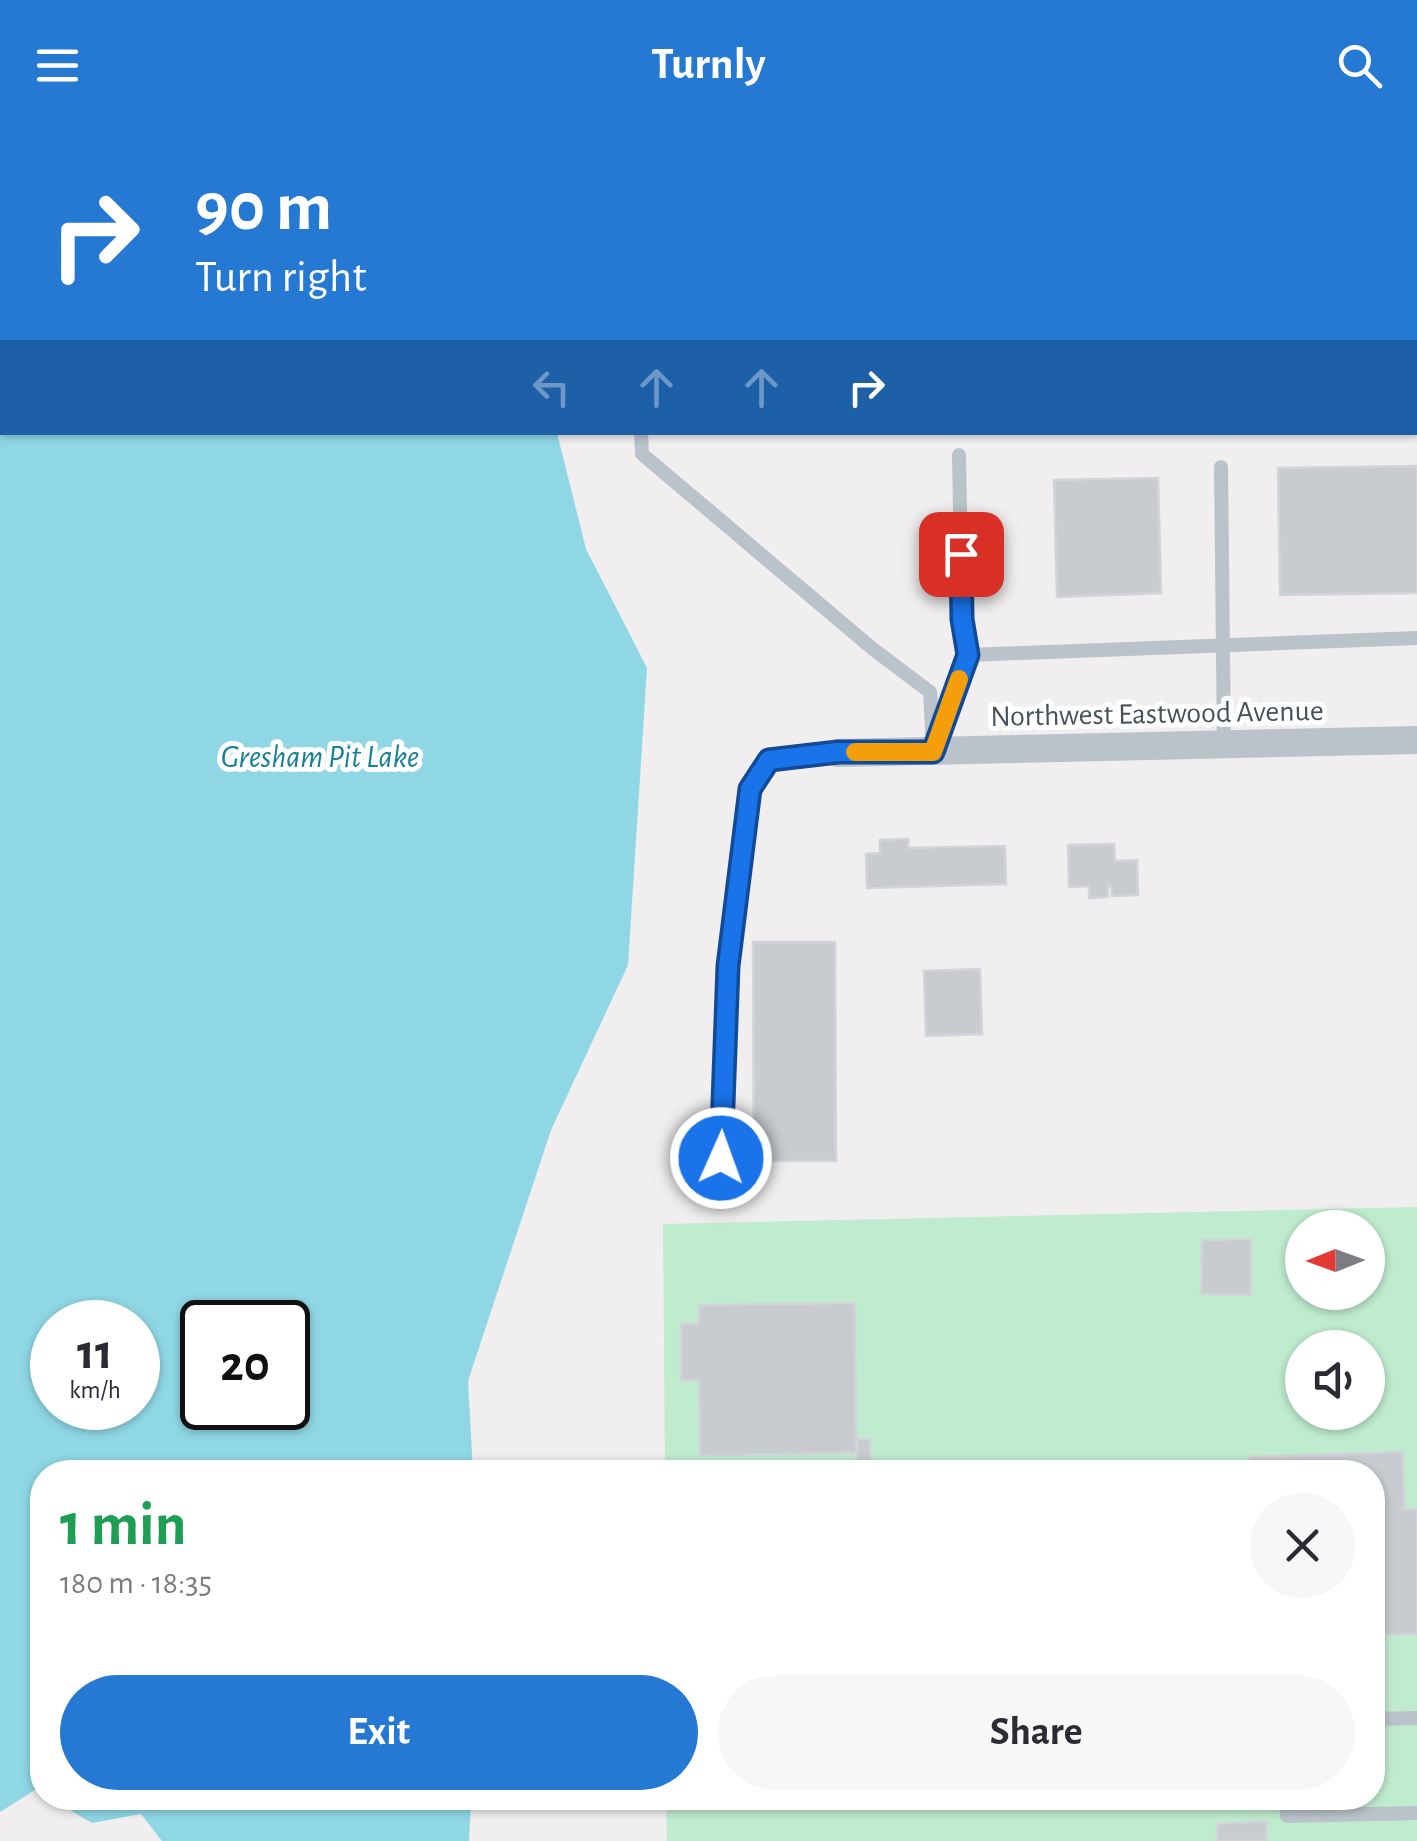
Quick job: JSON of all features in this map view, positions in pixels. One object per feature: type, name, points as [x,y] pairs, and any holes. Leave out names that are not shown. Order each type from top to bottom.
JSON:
[{"type":"street","name":"Northwest Eastwood Avenue","points":[[838,752],[1417,740]]},
{"type":"lane","points":[[641,435],[642,454],[873,649],[930,692],[933,752]]},
{"type":"lane","points":[[933,752],[968,655],[962,619],[959,455]]},
{"type":"lane","points":[[1221,467],[1224,745]]},
{"type":"lane","points":[[968,655],[1417,638]]},
{"type":"lane","points":[[721,1158],[728,966],[750,789],[769,760],[838,752]]},
{"type":"lane","points":[[1385,1719],[1417,1718]]},
{"type":"lane","points":[[1286,1810],[1286,1816],[1417,1813]]},
{"type":"green space","points":[[1417,1207],[1417,1841],[667,1841],[666,1810],[1385,1810],[1385,1460],[665,1460],[663,1224]]},
{"type":"water","name":"Gresham Pit Lake","points":[[0,435],[558,435],[586,549],[647,668],[628,965],[551,1130],[468,1381],[472,1460],[30,1460],[30,1793],[0,1812]]},
{"type":"water","points":[[70,1810],[470,1810],[469,1841],[162,1841],[141,1814],[92,1823]]},
{"type":"building","points":[[1417,466],[1417,593],[1280,595],[1278,468]]},
{"type":"building","points":[[1158,478],[1161,593],[1057,597],[1054,480]]},
{"type":"building","points":[[908,839],[908,848],[1005,846],[1006,884],[867,888],[866,854],[880,853],[880,840]]},
{"type":"building","points":[[1114,844],[1115,861],[1137,860],[1138,895],[1112,896],[1108,886],[1108,897],[1089,898],[1089,886],[1069,887],[1068,845]]},
{"type":"building","points":[[753,942],[835,942],[836,1161],[754,1161]]},
{"type":"building","points":[[980,969],[982,1034],[926,1036],[924,971]]},
{"type":"building","points":[[1251,1239],[1251,1295],[1201,1294],[1202,1240]]},
{"type":"building","points":[[855,1303],[856,1453],[700,1455],[699,1380],[681,1380],[681,1324],[698,1324],[699,1305]]},
{"type":"building","points":[[857,1439],[870,1439],[871,1460],[857,1460]]},
{"type":"building","points":[[1403,1452],[1404,1509],[1417,1509],[1417,1634],[1385,1635],[1385,1460],[1249,1457]]},
{"type":"building","points":[[1267,1821],[1266,1841],[1217,1841],[1217,1824]]},
{"type":"slow traffic","points":[[855,752],[933,752],[959,679]]},
{"type":"route","points":[[721,1158],[728,966],[750,789],[769,760],[838,752],[933,752],[968,655],[962,619],[961,554]]}]
